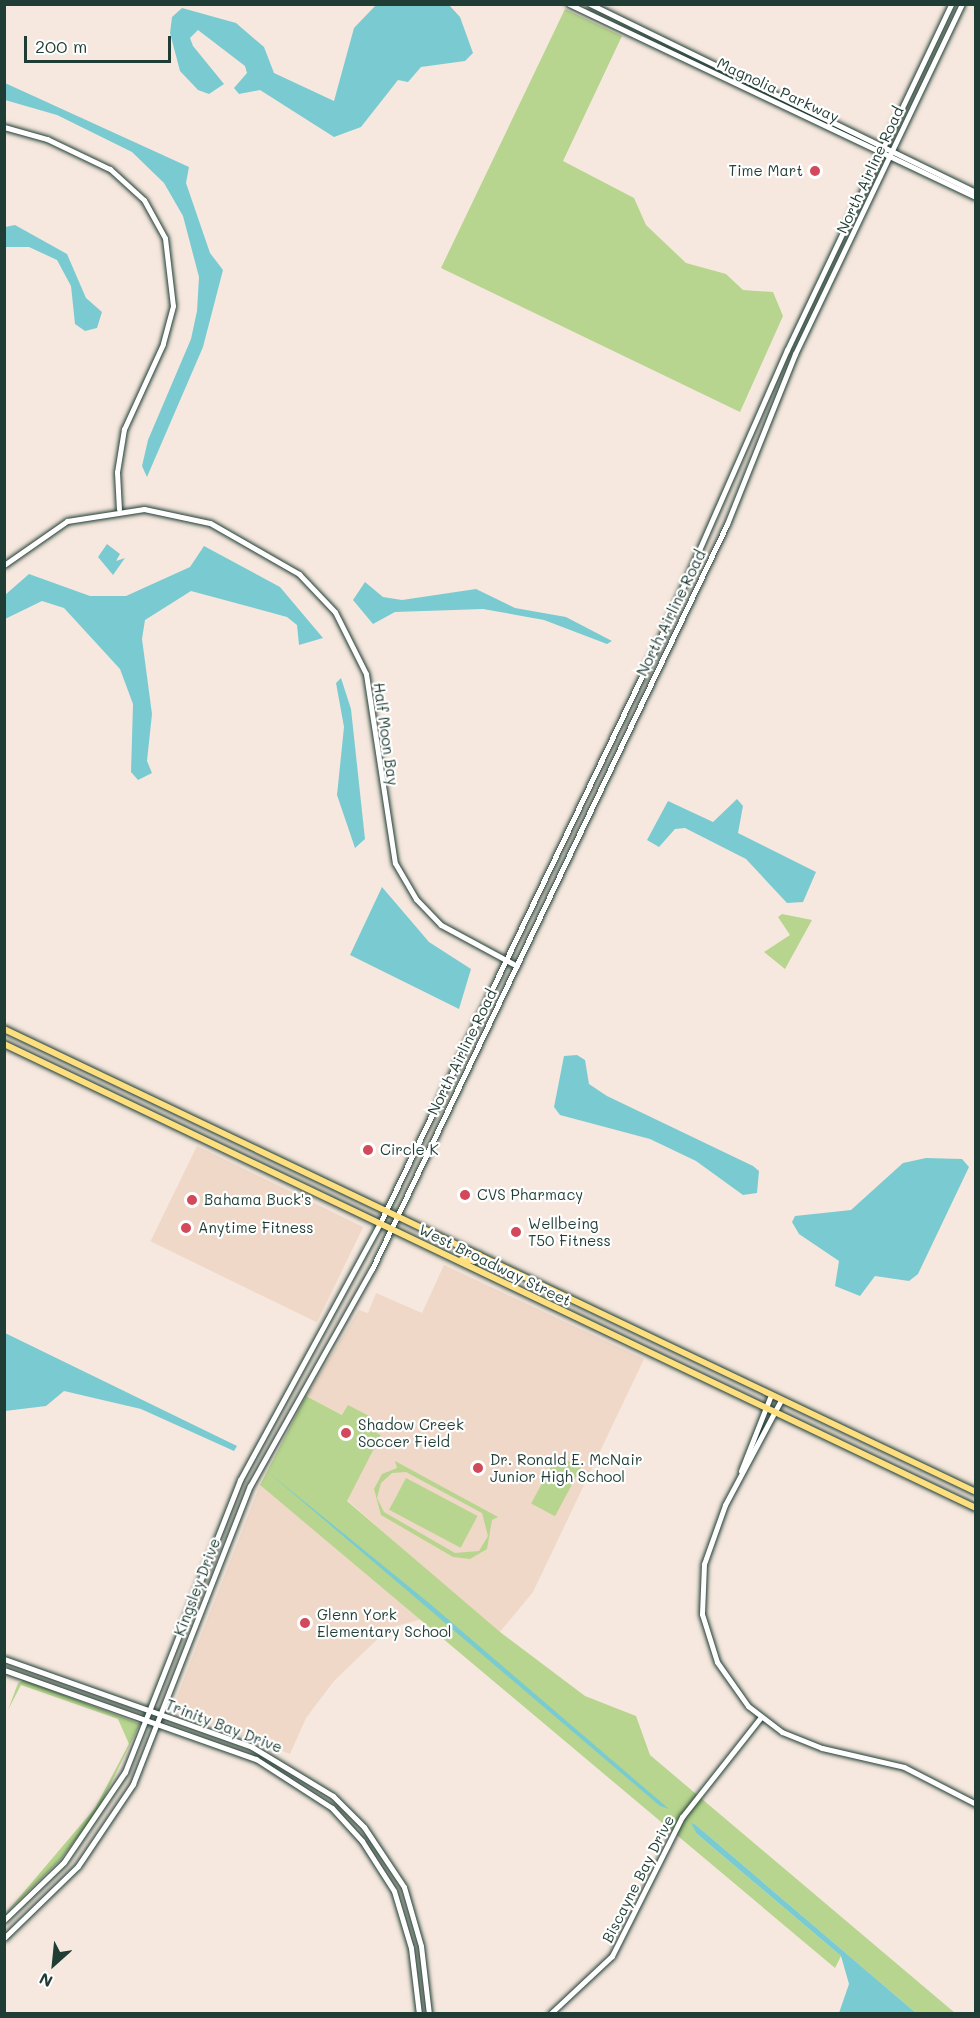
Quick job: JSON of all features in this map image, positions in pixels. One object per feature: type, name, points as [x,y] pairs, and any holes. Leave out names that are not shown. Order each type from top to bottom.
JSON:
[{"type":"main road","name":"Magnolia Parkway","points":[[569,4],[975,197]]},
{"type":"main road","name":"Magnolia Parkway","points":[[590,4],[893,149],[975,192]]},
{"type":"main road","name":"North Airline Road","points":[[380,1223],[951,4]]},
{"type":"main road","name":"North Airline Road","points":[[391,1228],[517,966],[754,458],[795,354],[962,4]]},
{"type":"main road","points":[[622,30],[626,22]]},
{"type":"main road","points":[[933,42],[942,47]]},
{"type":"main road","points":[[4,127],[47,139],[110,169],[144,200],[165,238],[173,306],[163,344],[124,429],[117,472],[119,509]]},
{"type":"main road","points":[[742,453],[754,458]]},
{"type":"main road","name":"Half Moon Bay","points":[[4,565],[52,528],[119,509],[156,509],[210,523],[274,556],[322,597],[348,633],[366,674],[395,863],[416,899],[441,925],[517,966]]},
{"type":"main road","name":"West Broadway Street","points":[[4,1029],[975,1492]]},
{"type":"main road","name":"West Broadway Street","points":[[4,1044],[975,1508]]},
{"type":"main road","points":[[455,1062],[468,1068]]},
{"type":"main road","name":"Kingsley Drive","points":[[4,1920],[64,1862],[100,1814],[147,1721],[208,1553],[240,1480],[380,1223]]},
{"type":"main road","name":"Kingsley Drive","points":[[4,1938],[58,1888],[96,1842],[133,1784],[159,1725],[220,1558],[250,1486],[304,1384],[345,1321],[391,1228]]},
{"type":"main road","points":[[439,1251],[471,1261],[479,1256]]},
{"type":"main road","points":[[294,1379],[304,1384]]},
{"type":"main road","points":[[771,1395],[741,1472],[707,1549],[701,1600],[717,1662],[761,1717],[813,1745],[904,1767],[975,1804]]},
{"type":"main road","points":[[741,1472],[781,1400]]},
{"type":"main road","points":[[240,1480],[250,1486]]},
{"type":"main road","points":[[208,1553],[220,1558]]},
{"type":"main road","name":"Trinity Bay Drive","points":[[4,1659],[277,1758],[321,1785],[357,1819],[404,1887],[421,1946],[429,2013]]},
{"type":"main road","name":"Trinity Bay Drive","points":[[4,1670],[273,1767],[348,1825],[394,1892],[411,1948],[419,2013]]},
{"type":"main road","name":"Biscayne Bay Drive","points":[[550,2013],[612,1956],[682,1817],[761,1717]]},
{"type":"shaded area","points":[[197,1146],[363,1227],[317,1322],[151,1241]]},
{"type":"shaded area","name":"Dr. Ronald E. McNair Junior High School","points":[[444,1265],[644,1359],[533,1592],[499,1633],[347,1500],[381,1435],[306,1396],[359,1310],[368,1313],[376,1293],[422,1313]]},
{"type":"shaded area","name":"Glenn York Elementary School","points":[[260,1485],[422,1619],[389,1628],[334,1681],[306,1718],[290,1754],[186,1715],[176,1699]]},
{"type":"green space","points":[[565,9],[622,36],[563,161],[634,198],[646,225],[686,263],[726,274],[743,290],[773,292],[783,316],[740,412],[441,268]]},
{"type":"green space","points":[[782,914],[812,920],[785,969],[764,952],[790,935],[778,917]]},
{"type":"green space","points":[[306,1396],[342,1415],[348,1405],[371,1417],[365,1427],[381,1435],[347,1501],[500,1632],[585,1696],[636,1716],[650,1755],[955,2013],[916,2013],[696,1825],[697,1834],[841,1956],[835,1968],[260,1485]]},
{"type":"green space","points":[[557,1455],[581,1468],[555,1516],[531,1504]]},
{"type":"green space","points":[[395,1461],[498,1517],[492,1520],[487,1549],[470,1559],[453,1557],[381,1515],[374,1489],[382,1474],[397,1468]],"holes":[[[406,1472],[482,1513],[488,1536],[479,1551],[455,1553],[384,1512],[377,1498],[381,1483],[392,1473]]]},
{"type":"green space","points":[[406,1478],[478,1516],[461,1548],[389,1510]]},
{"type":"green space","points":[[24,1680],[140,1724],[98,1810],[61,1859],[5,1914],[95,1808],[129,1744],[118,1719],[21,1685],[8,1710],[18,1683]]},
{"type":"water","points":[[376,5],[449,5],[460,17],[473,53],[465,61],[421,67],[408,82],[398,80],[361,127],[334,137],[260,90],[239,94],[234,88],[247,73],[245,66],[198,30],[190,38],[193,46],[224,84],[209,94],[198,90],[180,71],[170,33],[172,17],[182,8],[236,23],[264,47],[274,73],[334,101],[354,28]]},
{"type":"water","points":[[5,83],[189,167],[186,183],[210,253],[223,270],[203,347],[147,477],[142,466],[148,440],[191,339],[197,311],[199,277],[183,216],[164,183],[132,152],[57,115],[5,100]]},
{"type":"water","points":[[15,225],[67,254],[86,298],[102,312],[97,328],[85,331],[75,324],[71,286],[57,260],[29,247],[5,247],[5,227]]},
{"type":"water","points":[[107,544],[120,554],[116,561],[125,558],[113,575],[98,557]]},
{"type":"water","points":[[204,546],[280,587],[323,638],[299,645],[297,625],[287,617],[191,591],[145,620],[142,639],[152,714],[147,761],[152,773],[138,780],[131,772],[133,704],[120,669],[64,608],[42,601],[5,619],[5,595],[29,574],[90,596],[126,596],[190,567]]},
{"type":"water","points":[[365,582],[383,597],[402,600],[476,589],[515,608],[566,617],[612,641],[607,644],[544,620],[483,609],[395,612],[373,624],[353,600]]},
{"type":"water","points":[[341,678],[351,709],[365,839],[355,848],[337,795],[344,727],[336,683]]},
{"type":"water","points":[[737,799],[743,806],[738,833],[816,872],[803,902],[787,903],[746,859],[685,828],[675,829],[659,847],[647,840],[668,801],[713,822]]},
{"type":"water","points":[[382,887],[429,942],[471,969],[459,1009],[350,955]]},
{"type":"water","points":[[577,1055],[585,1060],[589,1084],[607,1096],[753,1166],[759,1171],[757,1193],[743,1195],[696,1161],[650,1139],[560,1115],[554,1107],[564,1056]]},
{"type":"water","points":[[926,1158],[962,1159],[969,1167],[918,1274],[909,1281],[875,1276],[860,1296],[835,1286],[839,1261],[799,1234],[792,1222],[795,1216],[851,1210],[903,1163]]},
{"type":"water","points":[[5,1333],[237,1446],[234,1451],[141,1409],[64,1391],[46,1406],[5,1411]]},
{"type":"water","points":[[268,1472],[429,1603],[669,1809],[660,1806]]},
{"type":"water","points":[[691,1823],[916,2013],[839,2013],[849,1984],[841,1956],[697,1834]]},
{"type":"place","name":"Time Mart","points":[[815,171]]},
{"type":"place","name":"Circle K","points":[[368,1150]]},
{"type":"place","name":"CVS Pharmacy","points":[[465,1195]]},
{"type":"place","name":"Bahama Buck's","points":[[192,1200]]},
{"type":"place","name":"Anytime Fitness","points":[[186,1228]]},
{"type":"place","name":"Wellbeing T50 Fitness","points":[[516,1232]]},
{"type":"place","name":"Shadow Creek Soccer Field","points":[[346,1433]]},
{"type":"place","name":"Dr. Ronald E. McNair Junior High School","points":[[478,1468]]},
{"type":"place","name":"Glenn York Elementary School","points":[[305,1623]]}]
